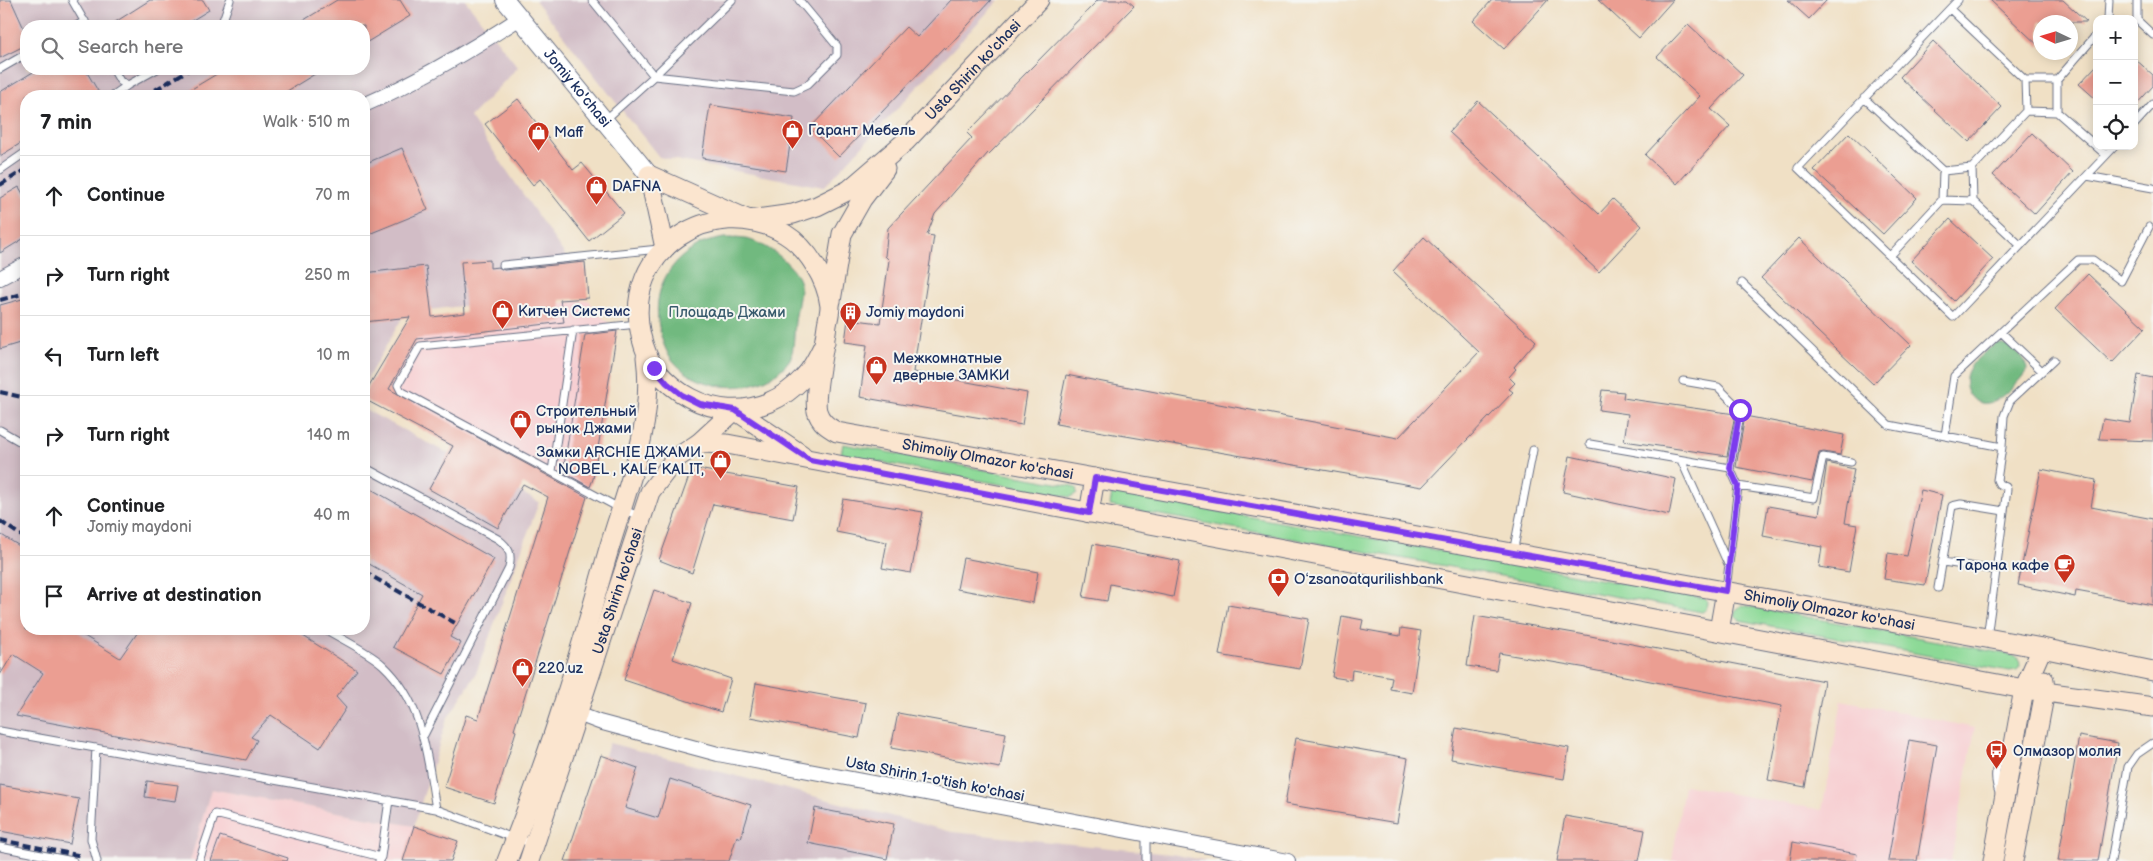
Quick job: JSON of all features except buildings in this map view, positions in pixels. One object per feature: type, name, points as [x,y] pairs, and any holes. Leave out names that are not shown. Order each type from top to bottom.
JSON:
[{"type":"main road","name":"Usta Shirin ko'chasi","points":[[830,307],[838,249],[849,220],[862,199],[906,142],[1039,0]]},
{"type":"main road","name":"Usta Shirin ko'chasi","points":[[749,220],[793,214],[825,202],[849,190],[906,142]]},
{"type":"main road","points":[[648,176],[749,220],[771,226],[788,236],[803,249],[815,265],[823,283],[830,307],[825,342],[806,376],[792,390],[775,400],[757,407],[735,410],[700,404],[682,395],[667,383],[654,368],[645,350],[638,324],[640,296],[649,270],[665,248],[678,236],[712,221],[731,218],[749,220]]},
{"type":"main road","points":[[648,176],[665,248]]},
{"type":"main road","name":"Shimoliy Olmazor ko'chasi","points":[[825,342],[816,403],[818,412],[828,428],[837,432],[1987,638],[2153,671]]},
{"type":"main road","name":"Usta Shirin ko'chasi","points":[[532,852],[621,508],[637,460],[648,407],[649,380],[645,350]]},
{"type":"main road","name":"Usta Shirin ko'chasi","points":[[507,861],[570,711],[643,518],[650,492],[674,459],[699,443],[735,410]]},
{"type":"main road","points":[[735,410],[810,460]]},
{"type":"main road","points":[[699,443],[727,444],[2024,689],[2153,707]]},
{"type":"main road","points":[[1089,513],[1095,478]]},
{"type":"main road","points":[[1719,631],[1726,591]]},
{"type":"main road","points":[[1992,861],[2024,689],[2042,648]]},
{"type":"main road","points":[[2013,861],[2045,691],[2042,648]]},
{"type":"street","name":"Jomiy ko'chasi","points":[[505,0],[648,176]]},
{"type":"street","points":[[370,102],[467,52],[520,18]]},
{"type":"street","points":[[0,278],[20,267]]},
{"type":"street","name":"Usta Shirin 1-o'tish ko'chasi","points":[[570,711],[599,722],[718,754],[1288,861]]},
{"type":"lane","points":[[72,0],[84,20]]},
{"type":"lane","points":[[223,20],[230,0]]},
{"type":"lane","points":[[592,0],[654,76],[794,91],[802,88],[837,55],[838,50],[837,46],[799,0]]},
{"type":"lane","points":[[604,122],[732,0]]},
{"type":"lane","points":[[1958,0],[1798,168],[1953,317],[2111,150]]},
{"type":"lane","points":[[2108,15],[2109,0]]},
{"type":"lane","points":[[2136,15],[2137,0]]},
{"type":"lane","points":[[1950,9],[2025,80],[2057,80]]},
{"type":"lane","points":[[2138,22],[2153,35]]},
{"type":"lane","points":[[2057,112],[2057,80],[2093,39]]},
{"type":"lane","points":[[0,69],[20,57]]},
{"type":"lane","points":[[116,75],[120,81],[128,85]]},
{"type":"lane","points":[[121,90],[146,75]]},
{"type":"lane","points":[[1864,98],[1943,171],[1972,168],[2026,111],[2025,80]]},
{"type":"lane","points":[[2138,121],[2153,104]]},
{"type":"lane","points":[[2026,111],[2057,112],[2106,156]]},
{"type":"lane","points":[[0,170],[20,156]]},
{"type":"lane","points":[[1972,168],[1974,202]]},
{"type":"lane","points":[[1890,256],[1942,200],[1943,171]]},
{"type":"lane","points":[[2087,176],[2153,188]]},
{"type":"lane","points":[[1942,200],[1974,202],[2020,245]]},
{"type":"lane","points":[[1945,436],[1954,376],[2078,260],[2092,260],[2121,281],[2149,227]]},
{"type":"lane","points":[[503,265],[665,248]]},
{"type":"lane","points":[[1742,283],[1889,425],[2002,447]]},
{"type":"lane","points":[[638,324],[420,346],[398,385],[401,390],[643,518]]},
{"type":"lane","points":[[552,471],[573,330]]},
{"type":"lane","points":[[2001,332],[2042,371]]},
{"type":"lane","points":[[1987,638],[2007,488],[1999,484],[1997,480],[2004,416],[2010,402],[2054,360]]},
{"type":"lane","points":[[1683,381],[1718,387],[1740,410],[1730,468],[1738,486],[1726,591]]},
{"type":"lane","points":[[0,430],[20,442]]},
{"type":"lane","points":[[1590,444],[1730,468]]},
{"type":"lane","points":[[1513,553],[1533,450]]},
{"type":"lane","points":[[1738,486],[1814,498],[1822,457],[1851,462]]},
{"type":"lane","points":[[1681,460],[1729,565]]},
{"type":"lane","points":[[370,470],[498,540],[508,546],[511,554],[509,568],[424,736]]},
{"type":"lane","points":[[1938,588],[1952,506],[1961,504],[2004,511]]},
{"type":"lane","points":[[1943,562],[1996,570]]},
{"type":"lane","points":[[334,635],[382,664],[406,692],[424,736],[436,809]]},
{"type":"lane","points":[[0,731],[436,809],[516,839],[532,852]]},
{"type":"lane","points":[[2111,861],[2128,767],[2137,754],[2153,743]]},
{"type":"lane","points":[[96,748],[91,839],[97,861]]},
{"type":"lane","points":[[199,861],[215,814],[380,859],[389,800]]},
{"type":"lane","points":[[1146,835],[1146,861]]},
{"type":"lane","points":[[0,847],[73,861]]},
{"type":"shaded area","points":[[0,0],[465,0],[518,67],[470,117],[589,290],[405,313],[370,374],[370,90],[20,90],[20,635],[370,635],[370,412],[539,502],[475,676],[447,719],[414,826],[211,789],[190,861],[0,861]]},
{"type":"shaded area","points":[[535,0],[999,0],[824,187],[659,157]]},
{"type":"shaded area","name":"Строительный рынок Джами","points":[[589,300],[596,312],[617,330],[593,479],[580,514],[370,402],[370,384],[408,320]]},
{"type":"shaded area","points":[[1842,700],[1975,728],[1951,861],[1672,861],[1684,785],[1822,810]]},
{"type":"shaded area","points":[[609,743],[952,832],[1171,854],[1208,861],[571,861]]},
{"type":"shaded area","points":[[211,789],[414,826],[458,841],[451,861],[190,861]]},
{"type":"green space","name":"Площадь Джами","points":[[724,238],[747,239],[773,251],[793,270],[800,284],[790,359],[777,373],[761,382],[742,386],[723,386],[704,382],[687,373],[673,361],[664,345],[658,315],[658,301],[661,288],[666,275],[675,264],[685,254],[699,245]]},
{"type":"green space","points":[[1996,343],[2006,345],[2016,352],[2024,361],[2027,370],[2001,397],[1992,402],[1979,402],[1967,390],[1966,377],[1973,363]]},
{"type":"green space","points":[[843,444],[1072,486],[1076,488],[1077,493],[1070,497],[841,455]]},
{"type":"green space","points":[[1112,492],[1704,598],[1707,601],[1706,610],[1702,612],[1110,506]]},
{"type":"green space","points":[[1742,605],[2012,655],[2019,659],[2020,666],[2017,670],[2009,671],[1739,620],[1735,616],[1735,611]]},
{"type":"railway","points":[[155,90],[180,75]]},
{"type":"railway","points":[[0,185],[20,173]]},
{"type":"railway","points":[[0,300],[20,295]]},
{"type":"railway","points":[[0,392],[20,397]]},
{"type":"railway","points":[[0,521],[20,535]]},
{"type":"railway","points":[[370,575],[455,623]]},
{"type":"railway","points":[[0,840],[82,856]]},
{"type":"place","name":"Гарант Мебель","points":[[792,149]]},
{"type":"place","name":"Maff","points":[[538,151]]},
{"type":"place","name":"DAFNA","points":[[596,205]]},
{"type":"place","name":"Китчен Системс","points":[[502,330]]},
{"type":"place","name":"Jomiy maydoni","points":[[850,331]]},
{"type":"place","name":"Межкомнатные дверные ЗАМКИ","points":[[877,386]]},
{"type":"place","name":"Строительный рынок Джами","points":[[520,439]]},
{"type":"place","name":"Замки ARCHIE ДЖАМИ. NOBEL , KALE KALIT,","points":[[720,480]]},
{"type":"place","name":"Тарона кафе","points":[[2065,584]]},
{"type":"place","name":"Oʻzsanoatqurilishbank","points":[[1278,598]]},
{"type":"place","name":"220.uz","points":[[522,687]]},
{"type":"place","name":"Олмазор молия","points":[[1997,770]]},
{"type":"route","points":[[654,368],[667,383],[682,395],[700,404],[735,410],[810,460],[1089,513],[1095,478],[1726,591],[1738,486],[1730,468],[1740,410]]}]
